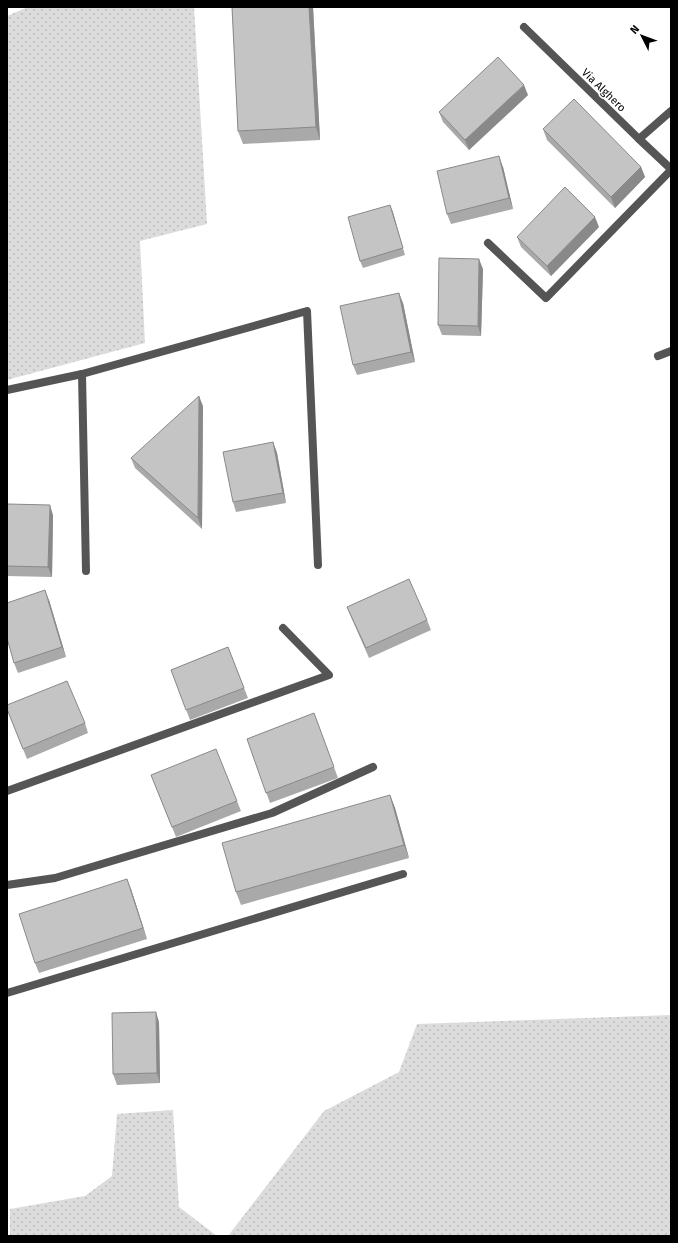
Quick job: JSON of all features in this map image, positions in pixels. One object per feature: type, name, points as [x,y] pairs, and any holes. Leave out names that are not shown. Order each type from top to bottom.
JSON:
[{"type":"street","name":"Via Alghero","points":[[524,27],[671,170]]},
{"type":"street","points":[[639,139],[671,111]]},
{"type":"street","points":[[488,243],[546,298],[671,170]]},
{"type":"street","points":[[7,390],[82,374],[306,311],[318,566]]},
{"type":"street","points":[[658,356],[671,351]]},
{"type":"street","points":[[82,374],[86,571]]},
{"type":"street","points":[[7,791],[329,675],[283,628]]},
{"type":"street","points":[[7,885],[55,878],[272,814],[373,767]]},
{"type":"street","points":[[7,993],[403,874]]},
{"type":"shaded area","points":[[28,7],[194,7],[207,224],[140,241],[145,343],[7,380],[7,16]]},
{"type":"shaded area","points":[[671,1015],[671,1236],[228,1236],[324,1111],[399,1072],[417,1024]]},
{"type":"shaded area","points":[[173,1110],[179,1207],[217,1236],[10,1236],[10,1209],[85,1196],[112,1176],[117,1114]]},
{"type":"building","points":[[232,7],[309,7],[316,127],[238,131]]},
{"type":"building","points":[[498,57],[524,85],[465,140],[439,112]]},
{"type":"building","points":[[574,99],[641,167],[611,197],[543,129]]},
{"type":"building","points":[[499,156],[509,198],[447,214],[437,171]]},
{"type":"building","points":[[565,187],[595,217],[547,266],[517,237]]},
{"type":"building","points":[[390,205],[403,248],[360,261],[348,217]]},
{"type":"building","points":[[439,258],[479,259],[478,326],[438,325]]},
{"type":"building","points":[[399,293],[411,352],[353,365],[340,306]]},
{"type":"building","points":[[199,396],[198,518],[131,458]]},
{"type":"building","points":[[273,442],[283,493],[233,502],[223,452]]},
{"type":"building","points":[[7,504],[50,505],[48,567],[7,566]]},
{"type":"building","points":[[409,579],[427,620],[366,648],[347,607]]},
{"type":"building","points":[[45,590],[62,647],[14,663],[7,638],[7,603]]},
{"type":"building","points":[[228,647],[244,688],[186,710],[171,670]]},
{"type":"building","points":[[67,681],[85,723],[23,749],[7,709],[7,705]]},
{"type":"building","points":[[314,713],[334,767],[266,793],[247,739]]},
{"type":"building","points":[[216,749],[237,801],[172,827],[151,775]]},
{"type":"building","points":[[390,795],[404,845],[236,892],[222,843]]},
{"type":"building","points":[[127,879],[143,928],[35,963],[19,914]]},
{"type":"building","points":[[156,1012],[157,1073],[113,1074],[112,1013]]}]
